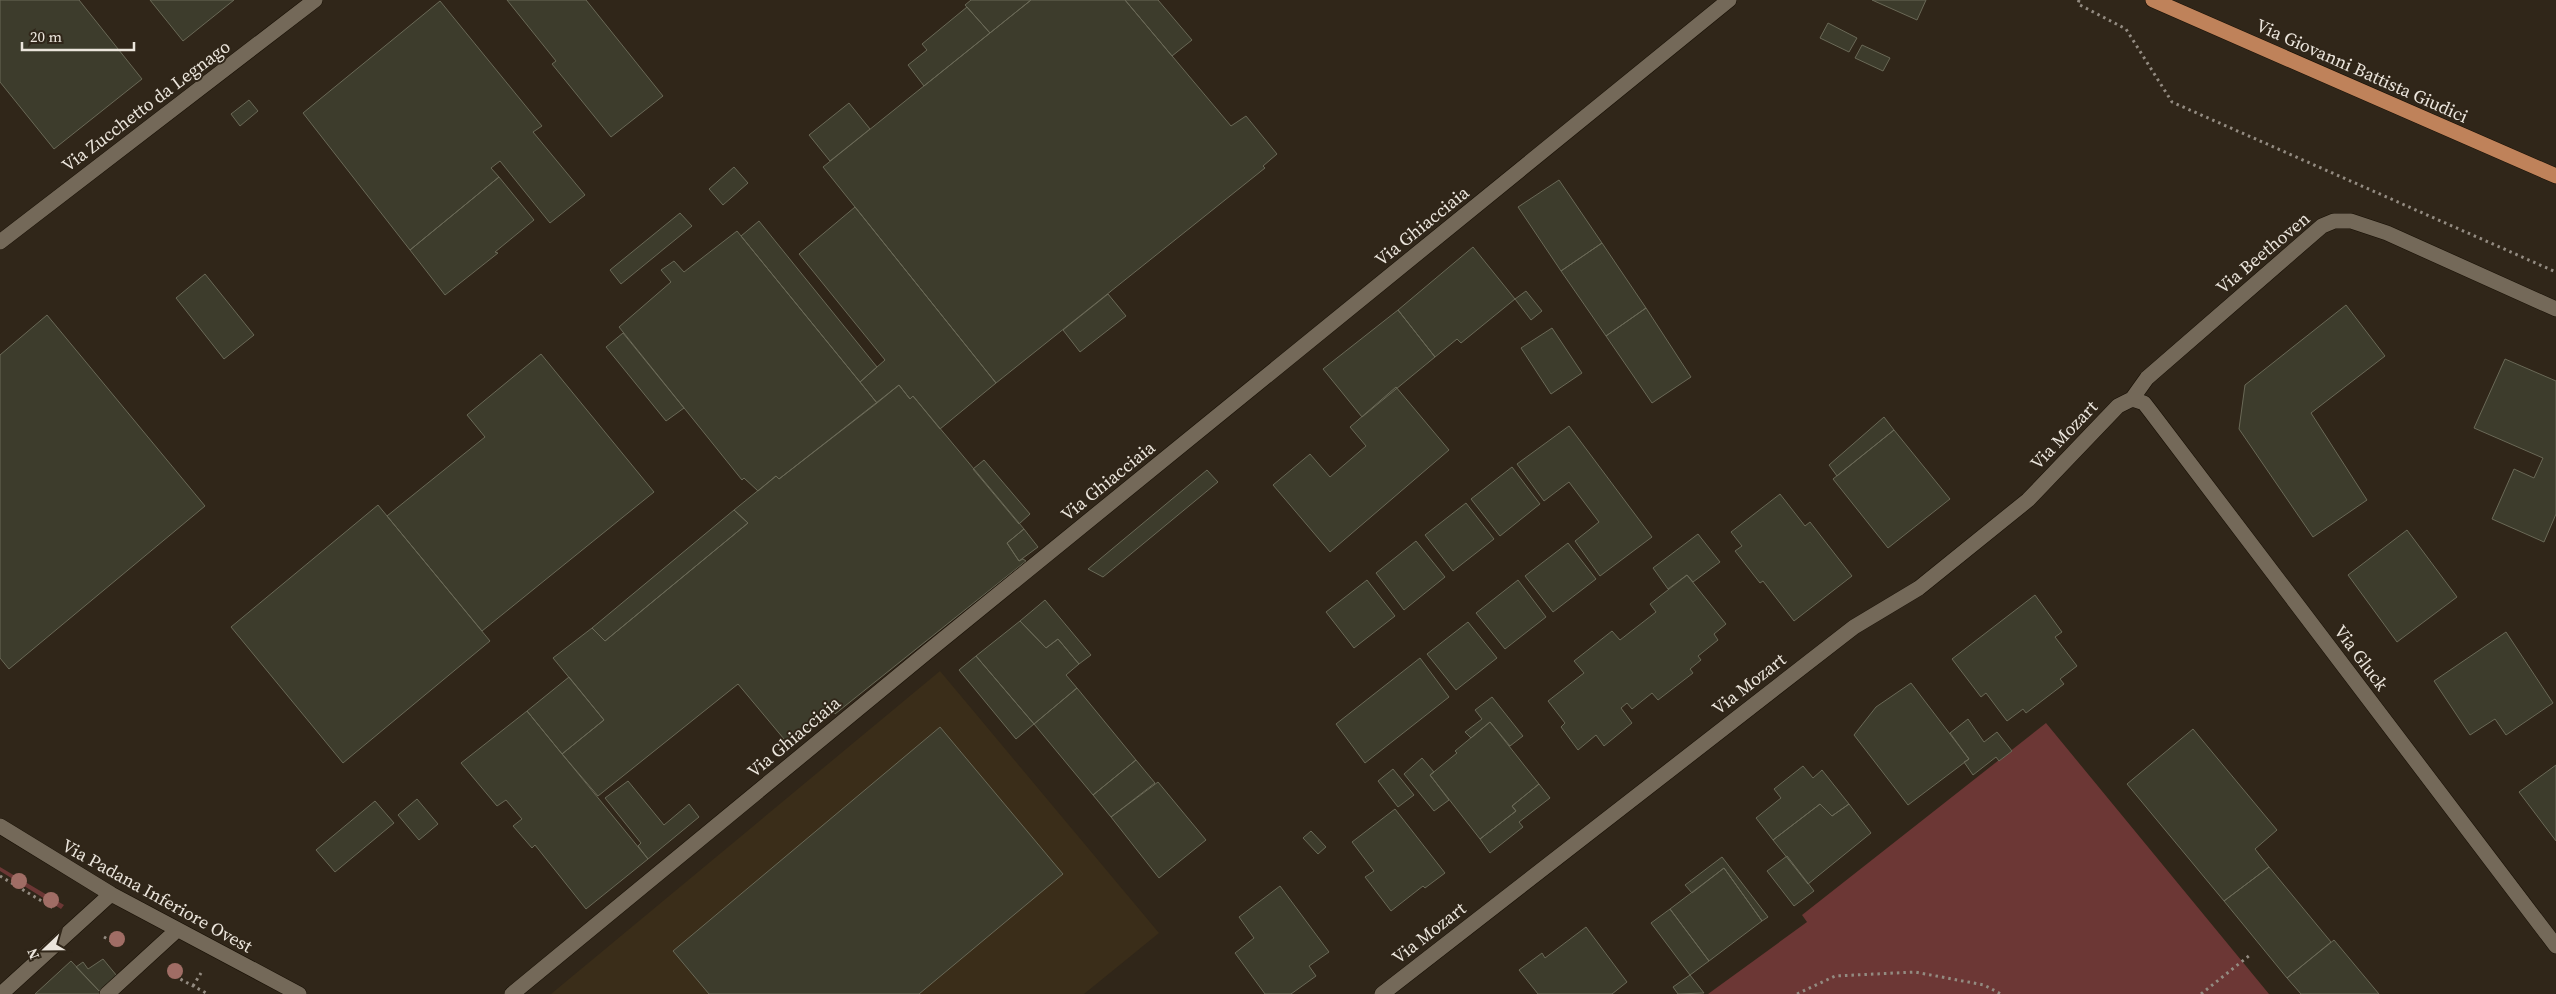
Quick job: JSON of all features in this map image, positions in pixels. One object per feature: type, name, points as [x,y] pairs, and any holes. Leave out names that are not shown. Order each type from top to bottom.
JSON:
[{"type":"main road","name":"Via Giovanni Battista Giudici","points":[[2153,0],[2556,176]]},
{"type":"street","name":"Via Zucchetto da Legnago","points":[[0,242],[316,0]]},
{"type":"street","name":"Via Ghiacciaia","points":[[512,994],[926,653],[1730,0]]},
{"type":"street","name":"Via Beethoven","points":[[2132,399],[2147,378],[2322,226],[2334,221],[2351,221],[2387,233],[2556,309]]},
{"type":"street","name":"Via Gluck","points":[[2132,399],[2144,403],[2151,412],[2556,946]]},
{"type":"street","name":"Via Mozart","points":[[1382,994],[1846,633],[1919,588],[2028,500],[2118,406],[2132,399]]},
{"type":"street","name":"Via Padana Inferiore Ovest","points":[[0,826],[112,894],[299,994]]},
{"type":"street","points":[[1,994],[112,894]]},
{"type":"street","points":[[107,994],[177,930]]},
{"type":"path","points":[[2080,0],[2078,4],[2126,29],[2172,102],[2556,272]]},
{"type":"path","points":[[2201,994],[2250,954]]},
{"type":"path","points":[[1797,994],[1835,976],[1915,972],[1984,984],[2001,994]]},
{"type":"path","points":[[194,986],[201,973]]},
{"type":"shaded area","points":[[940,671],[1159,933],[1084,994],[551,994]]},
{"type":"shaded area","points":[[2046,723],[2269,994],[1708,994],[1807,922],[1802,915]]},
{"type":"shaded area","points":[[0,867],[64,905],[61,909],[0,871]]},
{"type":"building","points":[[0,0],[79,0],[142,79],[54,149],[0,82]]},
{"type":"building","points":[[150,0],[234,0],[183,41]]},
{"type":"building","points":[[507,0],[586,0],[663,96],[611,137],[552,64],[556,61]]},
{"type":"building","points":[[971,0],[1031,0],[990,33],[965,5]]},
{"type":"building","points":[[1031,0],[1125,0],[1231,126],[1246,116],[1277,154],[1263,166],[1265,168],[996,383],[823,167]]},
{"type":"building","points":[[1125,0],[1158,0],[1192,40],[1172,56]]},
{"type":"building","points":[[1872,0],[1926,0],[1917,20]]},
{"type":"building","points":[[440,1],[542,126],[533,132],[585,195],[550,223],[500,161],[491,168],[499,177],[410,250],[303,113]]},
{"type":"building","points":[[967,7],[990,33],[924,86],[908,65],[927,50],[922,44]]},
{"type":"building","points":[[1828,23],[1857,38],[1849,52],[1820,38]]},
{"type":"building","points":[[1862,45],[1890,58],[1883,71],[1855,58]]},
{"type":"building","points":[[249,100],[258,111],[240,126],[231,114]]},
{"type":"building","points":[[849,103],[870,129],[830,161],[809,135]]},
{"type":"building","points":[[734,167],[748,183],[723,205],[709,189]]},
{"type":"building","points":[[499,177],[534,220],[495,252],[498,253],[445,295],[410,250]]},
{"type":"building","points":[[1559,180],[1602,243],[1561,271],[1518,207]]},
{"type":"building","points":[[855,207],[996,383],[940,429],[913,396],[910,399],[899,385],[877,403],[860,382],[885,360],[799,254]]},
{"type":"building","points":[[680,213],[692,226],[621,284],[610,270]]},
{"type":"building","points":[[759,221],[877,367],[860,382],[741,236]]},
{"type":"building","points":[[737,231],[877,403],[779,479],[776,476],[758,491],[744,478],[742,480],[619,327],[671,282],[661,270],[674,261],[684,272]]},
{"type":"building","points":[[1602,243],[1646,308],[1606,336],[1561,271]]},
{"type":"building","points":[[1473,247],[1515,299],[1461,343],[1457,339],[1435,357],[1398,310]]},
{"type":"building","points":[[205,274],[254,335],[224,359],[176,298]]},
{"type":"building","points":[[1526,291],[1542,311],[1531,320],[1515,299]]},
{"type":"building","points":[[1108,294],[1126,316],[1080,352],[1063,330]]},
{"type":"building","points":[[2346,305],[2385,356],[2311,413],[2367,500],[2313,537],[2239,429],[2245,385]]},
{"type":"building","points":[[1646,308],[1691,377],[1652,403],[1606,336]]},
{"type":"building","points":[[1398,310],[1435,357],[1362,417],[1323,369]]},
{"type":"building","points":[[47,315],[205,506],[9,669],[0,658],[0,355]]},
{"type":"building","points":[[1552,328],[1582,373],[1551,394],[1521,348]]},
{"type":"building","points":[[623,333],[684,408],[666,421],[606,347]]},
{"type":"building","points":[[541,354],[654,492],[482,631],[387,516],[485,437],[467,415]]},
{"type":"building","points":[[2505,359],[2556,381],[2556,514],[2544,542],[2492,519],[2514,469],[2534,478],[2543,458],[2474,428]]},
{"type":"building","points":[[899,385],[910,399],[913,396],[1024,529],[1007,543],[1019,561],[1023,559],[1026,561],[835,714],[833,709],[789,745],[738,684],[598,796],[562,754],[604,720],[553,658],[592,628],[605,641],[748,523],[734,510],[776,476],[779,479]]},
{"type":"building","points":[[1396,387],[1449,450],[1330,552],[1273,485],[1310,454],[1330,477],[1366,446],[1350,427]]},
{"type":"building","points":[[1884,417],[1894,430],[1837,476],[1829,465]]},
{"type":"building","points":[[1569,426],[1652,537],[1600,576],[1575,541],[1599,522],[1569,482],[1544,501],[1517,464]]},
{"type":"building","points":[[1894,430],[1950,499],[1888,548],[1833,479]]},
{"type":"building","points":[[984,460],[1030,514],[1019,524],[973,469]]},
{"type":"building","points":[[1512,467],[1540,504],[1500,536],[1471,499]]},
{"type":"building","points":[[1207,470],[1218,482],[1103,577],[1088,569]]},
{"type":"building","points":[[1780,494],[1805,526],[1810,522],[1852,576],[1794,621],[1763,581],[1760,583],[1735,551],[1742,546],[1731,532]]},
{"type":"building","points":[[1466,503],[1494,539],[1453,571],[1425,535]]},
{"type":"building","points":[[378,505],[490,641],[343,763],[231,627]]},
{"type":"building","points":[[734,510],[748,523],[605,641],[592,628]]},
{"type":"building","points":[[1024,529],[1038,547],[1019,561],[1007,543]]},
{"type":"building","points":[[2407,530],[2457,597],[2397,642],[2348,575]]},
{"type":"building","points":[[1698,534],[1720,562],[1693,582],[1687,575],[1668,589],[1653,568]]},
{"type":"building","points":[[1416,541],[1445,577],[1404,610],[1376,573]]},
{"type":"building","points":[[1568,543],[1596,579],[1553,612],[1525,576]]},
{"type":"building","points":[[1687,575],[1726,624],[1714,634],[1718,640],[1698,656],[1701,660],[1690,669],[1693,673],[1658,700],[1652,693],[1632,709],[1627,703],[1621,708],[1632,723],[1604,746],[1596,735],[1578,750],[1561,727],[1565,723],[1548,701],[1584,673],[1574,661],[1612,631],[1620,640],[1656,612],[1650,604]]},
{"type":"building","points":[[1367,580],[1395,616],[1354,648],[1326,612]]},
{"type":"building","points":[[1518,580],[1546,617],[1505,649],[1476,613]]},
{"type":"building","points":[[2035,595],[2062,632],[2055,637],[2077,666],[2060,679],[2064,684],[2026,713],[2023,709],[2007,721],[1986,693],[1981,697],[1952,659]]},
{"type":"building","points":[[1045,600],[1091,655],[1079,664],[1058,639],[1046,648],[1020,621]]},
{"type":"building","points":[[1020,621],[1046,648],[1058,639],[1079,664],[1066,675],[1077,688],[1034,724],[976,656]]},
{"type":"building","points":[[1468,622],[1497,658],[1456,690],[1427,654]]},
{"type":"building","points":[[2506,632],[2553,703],[2506,735],[2495,719],[2470,735],[2434,681]]},
{"type":"building","points":[[976,656],[1034,724],[1016,739],[959,670]]},
{"type":"building","points":[[1420,658],[1449,697],[1365,763],[1336,724]]},
{"type":"building","points":[[569,677],[604,720],[562,754],[527,711]]},
{"type":"building","points":[[1911,683],[1969,759],[1908,805],[1854,735],[1876,707]]},
{"type":"building","points":[[1077,688],[1136,760],[1093,795],[1034,724]]},
{"type":"building","points":[[1492,697],[1523,736],[1510,746],[1490,722],[1471,738],[1465,732],[1482,719],[1475,710]]},
{"type":"building","points":[[527,711],[648,859],[586,909],[535,845],[532,848],[513,826],[522,819],[506,800],[497,806],[461,763]]},
{"type":"building","points":[[1968,719],[1984,742],[1997,732],[2012,751],[1999,761],[1996,757],[1973,775],[1964,762],[1969,759],[1950,733]]},
{"type":"building","points":[[1490,722],[1539,784],[1512,806],[1516,811],[1480,839],[1430,775]]},
{"type":"building","points":[[940,727],[1063,874],[919,994],[709,994],[673,951]]},
{"type":"building","points":[[2193,729],[2277,830],[2255,849],[2269,867],[2224,901],[2127,784]]},
{"type":"building","points":[[1422,758],[1434,772],[1430,775],[1449,800],[1434,811],[1404,774]]},
{"type":"building","points":[[1136,760],[1155,783],[1111,817],[1093,795]]},
{"type":"building","points":[[2556,765],[2556,841],[2519,792]]},
{"type":"building","points":[[1803,766],[1813,778],[1822,770],[1849,804],[1832,816],[1820,804],[1773,840],[1756,818],[1781,798],[1774,789]]},
{"type":"building","points":[[1393,769],[1414,795],[1398,807],[1378,781]]},
{"type":"building","points":[[628,781],[664,825],[689,804],[699,817],[648,859],[638,846],[641,843],[605,798]]},
{"type":"building","points":[[1158,782],[1206,840],[1159,878],[1111,817]]},
{"type":"building","points":[[1539,784],[1550,798],[1519,822],[1523,827],[1490,853],[1480,839],[1516,811],[1512,806]]},
{"type":"building","points":[[417,799],[438,824],[419,840],[398,815]]},
{"type":"building","points":[[375,801],[394,823],[335,872],[316,850]]},
{"type":"building","points":[[1820,804],[1832,816],[1849,804],[1871,833],[1808,884],[1773,840]]},
{"type":"building","points":[[1395,809],[1445,873],[1425,888],[1423,886],[1391,911],[1365,877],[1374,871],[1352,842]]},
{"type":"building","points":[[1311,831],[1326,847],[1318,854],[1303,838]]},
{"type":"building","points":[[1787,856],[1814,891],[1794,906],[1767,871]]},
{"type":"building","points":[[1722,857],[1768,917],[1762,921],[1724,868],[1692,893],[1685,885]]},
{"type":"building","points":[[2269,867],[2331,942],[2287,978],[2224,901]]},
{"type":"building","points":[[1724,868],[1762,921],[1709,961],[1670,909]]},
{"type":"building","points":[[1280,886],[1329,952],[1309,966],[1316,976],[1291,994],[1265,994],[1235,953],[1254,938],[1239,917]]},
{"type":"building","points":[[1670,909],[1709,961],[1690,975],[1651,923]]},
{"type":"building","points":[[1586,927],[1627,982],[1612,994],[1538,994],[1519,970],[1542,953],[1545,958]]},
{"type":"building","points":[[2334,940],[2379,994],[2301,994],[2287,978]]},
{"type":"building","points":[[103,959],[117,976],[99,991],[76,967],[83,962],[88,969]]},
{"type":"building","points":[[71,961],[102,994],[35,994]]},
{"type":"building","points":[[1690,975],[1704,993],[1678,994],[1673,987]]}]
